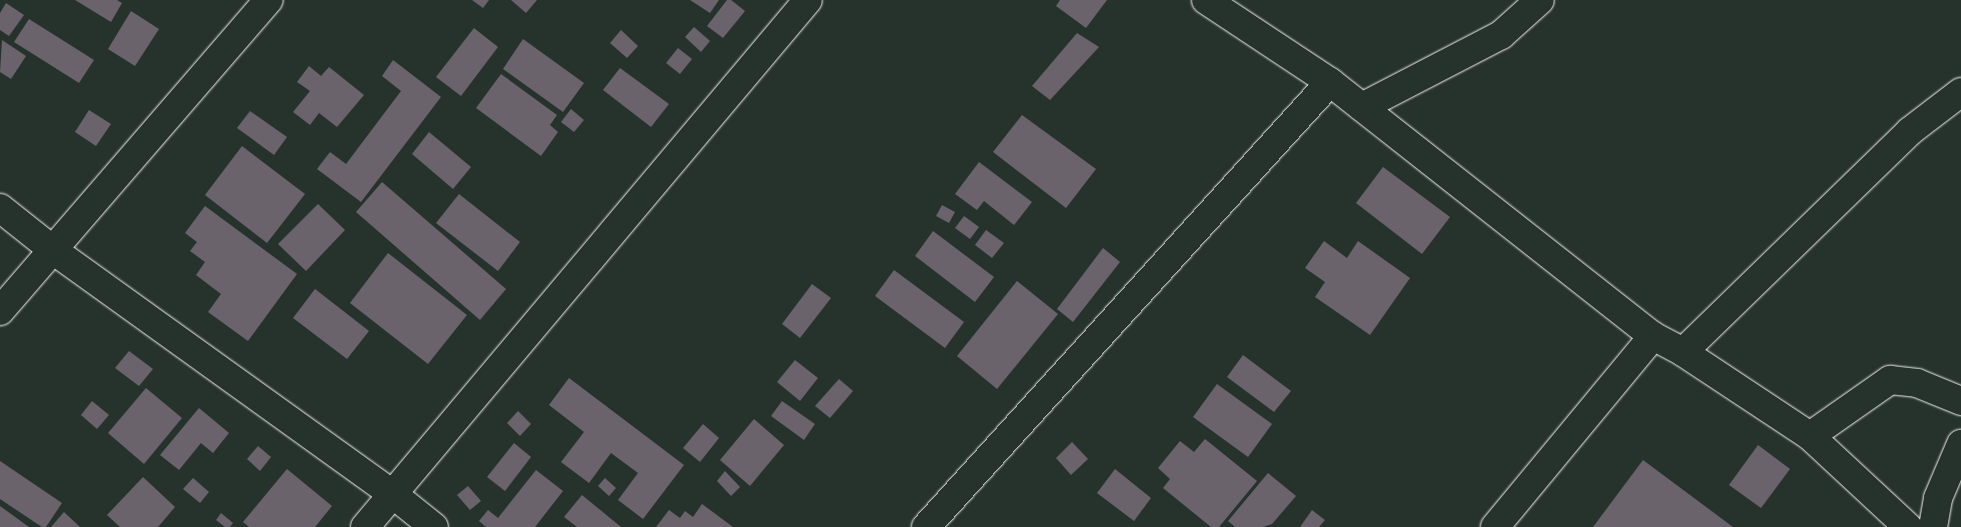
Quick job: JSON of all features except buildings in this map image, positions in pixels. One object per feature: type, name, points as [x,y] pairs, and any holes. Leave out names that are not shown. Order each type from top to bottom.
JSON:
[{"type":"street","points":[[0,311],[268,0]]},
{"type":"street","points":[[366,527],[808,0]]},
{"type":"street","points":[[1206,0],[1330,82],[1653,336],[1683,352],[1810,436],[1908,527]]},
{"type":"street","points":[[1362,107],[1501,35],[1540,0]]},
{"type":"street","points":[[926,527],[1330,82]]},
{"type":"street","points":[[1683,352],[1910,130],[1961,92]]},
{"type":"street","points":[[0,208],[53,250],[394,495],[434,527]]},
{"type":"street","points":[[1495,527],[1653,336]]},
{"type":"street","points":[[1810,436],[1890,380],[1917,383],[1961,402]]},
{"type":"street","points":[[1933,527],[1938,498],[1961,444]]}]
